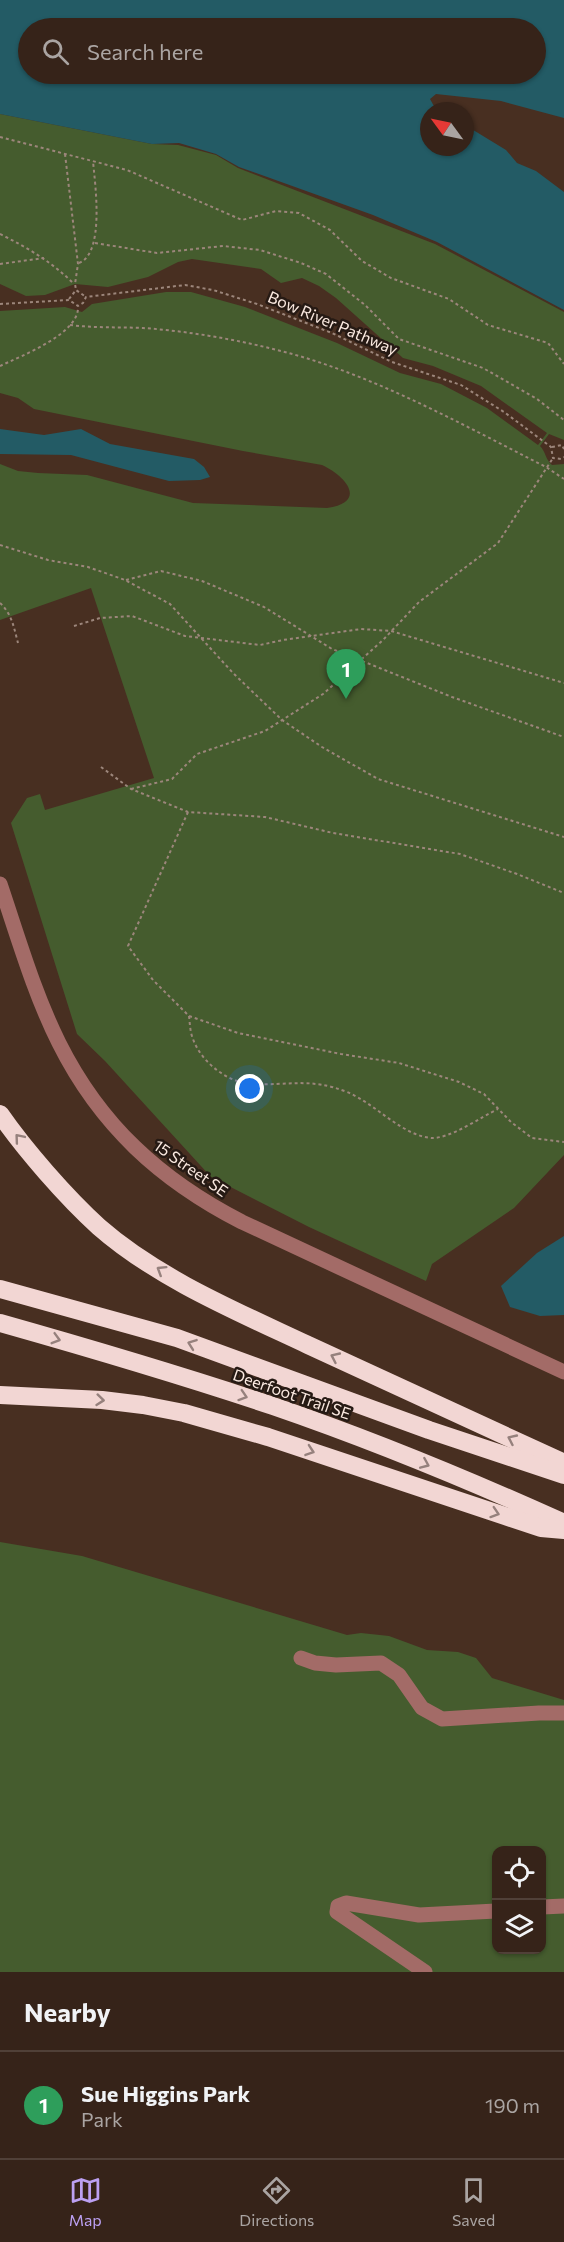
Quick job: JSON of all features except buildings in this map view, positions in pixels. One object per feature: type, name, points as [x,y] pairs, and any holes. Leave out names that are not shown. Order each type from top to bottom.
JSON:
[{"type":"highway","points":[[0,1114],[57,1184],[99,1227],[130,1251],[167,1274],[276,1330],[560,1461],[564,1465]]},
{"type":"highway","name":"Deerfoot Trail SE","points":[[0,1289],[177,1338],[429,1430],[564,1475]]},
{"type":"highway","name":"Deerfoot Trail SE","points":[[0,1323],[162,1370],[276,1407],[400,1453],[564,1523]]},
{"type":"highway","points":[[0,1395],[102,1400],[184,1413],[268,1437],[541,1528],[564,1530]]},
{"type":"street","name":"15 Street SE","points":[[0,885],[22,950],[58,1041],[74,1071],[95,1102],[118,1132],[139,1153],[207,1204],[233,1218],[564,1372]]},
{"type":"street","points":[[301,1658],[315,1663],[336,1665],[381,1663],[399,1675],[422,1708],[442,1719],[564,1713]]},
{"type":"street","points":[[425,1972],[337,1912],[338,1906],[346,1903],[419,1915],[492,1911]]},
{"type":"street","points":[[546,1907],[564,1906]]},
{"type":"path","points":[[0,137],[127,170],[242,220],[276,211],[299,213],[330,230],[362,261],[390,278],[449,298],[488,325],[548,343],[564,364]]},
{"type":"path","points":[[65,154],[78,264],[76,290],[69,300]]},
{"type":"path","points":[[78,264],[84,261],[95,243],[97,203],[93,161]]},
{"type":"path","points":[[0,234],[44,258],[75,284]]},
{"type":"path","points":[[95,243],[157,253],[223,246],[260,250],[301,263],[326,274],[365,305],[399,339],[483,368],[537,399],[564,420]]},
{"type":"path","points":[[0,264],[44,258]]},
{"type":"path","name":"Bow River Pathway","points":[[86,297],[185,285],[213,290],[257,304],[332,333],[392,362],[461,386],[498,407],[551,447]]},
{"type":"path","points":[[0,366],[51,340],[70,325],[76,318],[78,306],[86,297],[76,290]]},
{"type":"path","points":[[0,304],[69,300],[78,306]]},
{"type":"path","points":[[70,325],[143,328],[208,336],[270,348],[312,360],[385,388],[546,467],[564,479]]},
{"type":"path","points":[[131,789],[172,779],[197,754],[265,731],[323,694],[419,602],[498,543],[553,458],[551,447],[563,443],[564,449]]},
{"type":"path","points":[[553,458],[564,457]]},
{"type":"path","points":[[0,545],[48,560],[88,567],[125,580],[170,604],[233,673],[282,720],[322,747],[378,779],[564,837]]},
{"type":"path","points":[[125,580],[160,570],[202,581],[264,607],[332,649],[452,697],[564,737]]},
{"type":"path","points":[[0,603],[11,616],[18,643]]},
{"type":"path","points":[[74,626],[100,618],[132,616],[185,636],[260,645],[361,629],[391,631],[564,682]]},
{"type":"path","points":[[101,766],[131,789],[188,812],[265,817],[333,833],[460,854],[564,893]]},
{"type":"path","points":[[188,812],[128,946],[153,980],[189,1016],[238,1033],[399,1063],[459,1082],[484,1094],[511,1122],[532,1138],[564,1142]]},
{"type":"path","points":[[189,1016],[193,1040],[207,1060],[221,1073],[236,1081],[252,1084],[305,1082],[333,1087],[369,1102],[408,1131],[419,1136],[434,1138],[445,1136],[498,1108]]},
{"type":"green space","points":[[0,114],[152,144],[178,145],[216,155],[238,168],[435,244],[564,312],[564,440],[549,434],[540,446],[552,465],[564,464],[564,1155],[514,1208],[432,1264],[426,1281],[309,1227],[211,1177],[105,1061],[77,1034],[11,823],[27,798],[40,794],[45,810],[154,778],[91,588],[0,620],[0,464],[18,471],[87,475],[193,503],[327,508],[340,505],[347,500],[350,495],[349,488],[339,476],[322,465],[34,409],[18,398],[0,393],[0,311],[65,307],[82,312],[92,304],[166,292],[191,292],[245,307],[337,343],[400,373],[441,384],[487,408],[538,445],[547,433],[481,386],[433,366],[403,358],[336,298],[302,278],[281,283],[261,269],[192,259],[178,262],[148,277],[108,287],[75,284],[45,295],[26,296],[0,284]]},
{"type":"green space","points":[[0,1542],[82,1556],[347,1635],[361,1633],[389,1636],[427,1650],[458,1652],[476,1658],[492,1678],[564,1700],[564,1972],[0,1972]]},
{"type":"water","points":[[0,0],[564,0],[564,118],[501,101],[436,94],[430,99],[432,102],[420,102],[420,156],[474,156],[474,130],[506,150],[517,163],[536,171],[564,192],[564,310],[437,242],[373,215],[239,167],[216,154],[179,143],[152,144],[0,114]]},
{"type":"water","points":[[0,429],[44,435],[81,429],[110,444],[194,459],[204,467],[210,477],[200,480],[169,481],[71,455],[0,454]]},
{"type":"water","points":[[564,1236],[564,1315],[540,1316],[510,1307],[501,1286],[537,1253]]},
{"type":"place","name":"Sue Higgins Park","points":[[346,699]]}]
